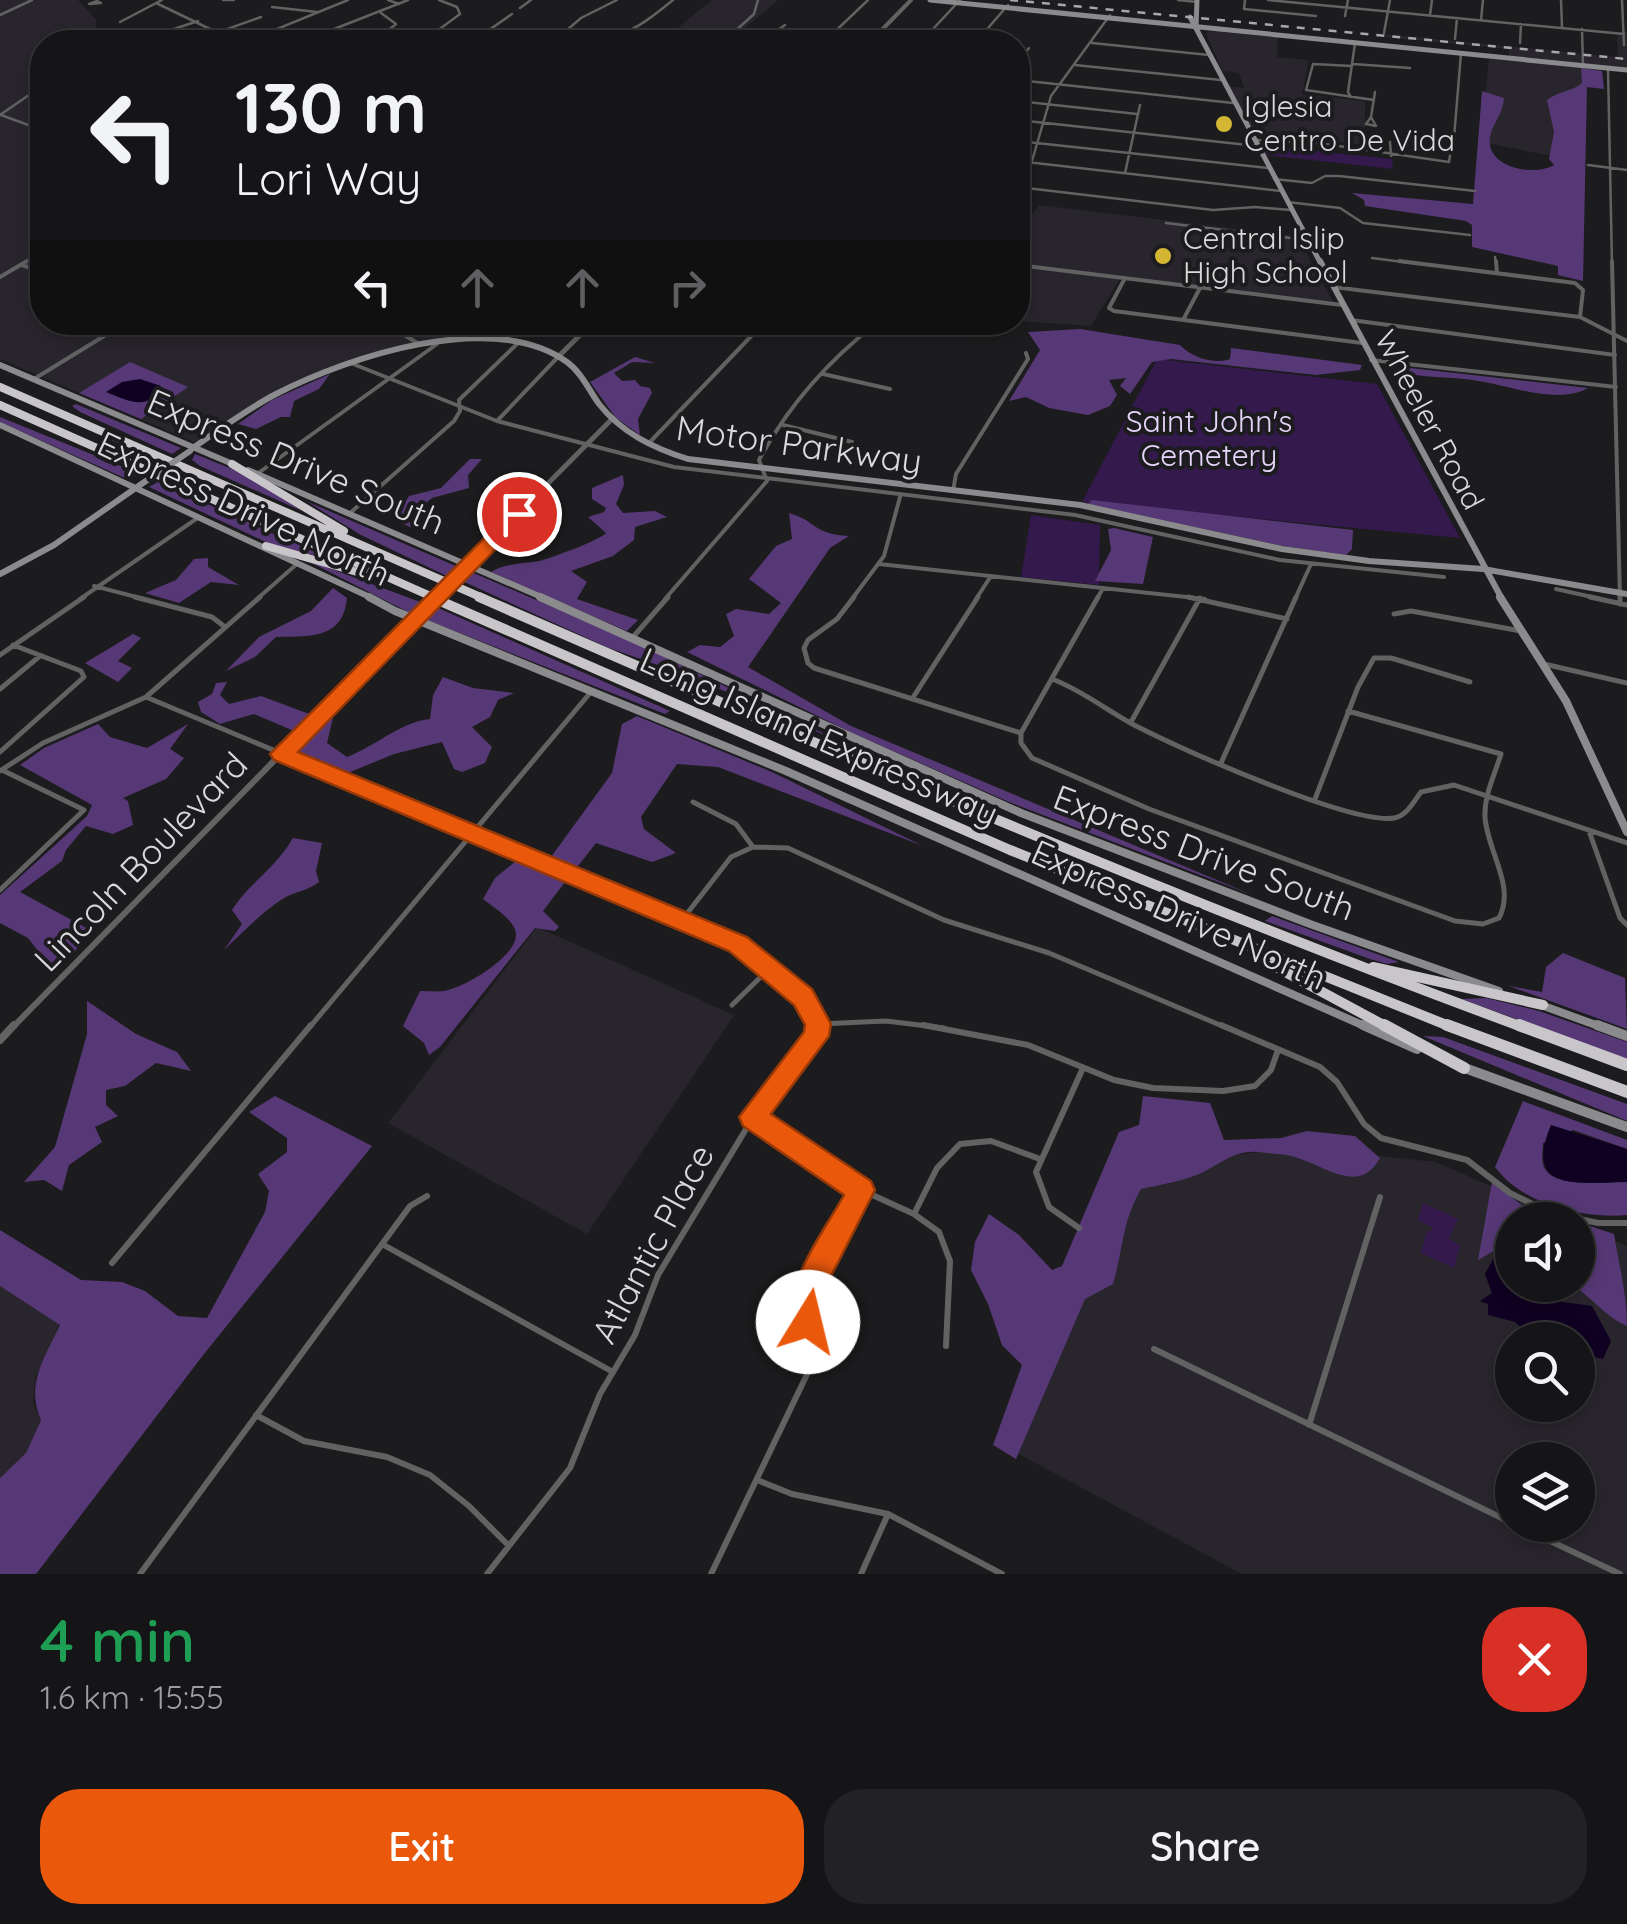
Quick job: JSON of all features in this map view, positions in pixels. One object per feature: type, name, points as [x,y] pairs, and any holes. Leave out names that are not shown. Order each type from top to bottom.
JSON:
[{"type":"highway","name":"Long Island Expressway","points":[[0,387],[1042,842],[1308,949],[1627,1066]]},
{"type":"highway","name":"Long Island Expressway","points":[[0,405],[1030,860],[1250,951],[1627,1092]]},
{"type":"highway","points":[[232,464],[411,567]]},
{"type":"highway","points":[[266,546],[363,573],[454,606]]},
{"type":"highway","points":[[1308,949],[1543,1006]]},
{"type":"highway","points":[[1250,951],[1464,1068]]},
{"type":"main road","points":[[930,0],[1194,22]]},
{"type":"main road","name":"Wheeler Road","points":[[1197,2],[1194,22],[1208,55],[1483,570],[1566,700],[1627,832]]},
{"type":"main road","points":[[1110,16],[1627,70]]},
{"type":"main road","name":"Motor Parkway","points":[[0,574],[54,544],[278,393],[352,364],[438,343],[489,339],[519,342],[558,356],[571,366],[612,419],[647,446],[688,459],[1080,505],[1282,549],[1483,570],[1624,593]]},
{"type":"main road","name":"Express Drive South","points":[[0,365],[633,638],[1021,813],[1310,924],[1627,1036]]},
{"type":"main road","name":"Express Drive North","points":[[0,426],[590,693],[786,770],[1356,1024],[1627,1127]]},
{"type":"street","points":[[0,15],[32,0]]},
{"type":"street","points":[[223,0],[234,0]]},
{"type":"street","points":[[279,30],[348,0]]},
{"type":"street","points":[[388,0],[399,4]]},
{"type":"street","points":[[333,30],[408,0]]},
{"type":"street","points":[[438,0],[457,7],[460,14],[438,30]]},
{"type":"street","points":[[520,8],[531,0]]},
{"type":"street","points":[[567,30],[586,15],[617,0]]},
{"type":"street","points":[[633,30],[673,0]]},
{"type":"street","points":[[736,30],[754,14],[758,0]]},
{"type":"street","points":[[837,30],[868,0]]},
{"type":"street","points":[[882,30],[911,0]]},
{"type":"street","points":[[1178,0],[1197,2]]},
{"type":"street","points":[[1245,0],[1244,10],[1316,16]]},
{"type":"street","points":[[1268,0],[1625,31]]},
{"type":"street","points":[[1345,16],[1348,0]]},
{"type":"street","points":[[1384,32],[1390,0]]},
{"type":"street","points":[[1430,15],[1432,0]]},
{"type":"street","points":[[1482,20],[1483,0]]},
{"type":"street","points":[[1562,0],[1562,28]]},
{"type":"street","points":[[120,22],[159,1],[214,30]]},
{"type":"street","points":[[932,30],[959,1]]},
{"type":"street","points":[[1623,1],[1624,45]]},
{"type":"street","points":[[986,30],[1007,6]]},
{"type":"street","points":[[272,8],[317,12]]},
{"type":"street","points":[[381,12],[396,24],[389,30]]},
{"type":"street","points":[[489,30],[512,14]]},
{"type":"street","points":[[1110,16],[1059,85],[1031,163],[1280,191]]},
{"type":"street","points":[[227,30],[261,17]]},
{"type":"street","points":[[1455,39],[1457,18]]},
{"type":"street","points":[[172,30],[198,21]]},
{"type":"street","points":[[1520,43],[1521,24]]},
{"type":"street","points":[[778,30],[785,25]]},
{"type":"street","points":[[1582,29],[1583,65]]},
{"type":"street","points":[[1090,43],[1208,55]]},
{"type":"street","points":[[1351,96],[1355,43]]},
{"type":"street","points":[[1454,138],[1461,53]]},
{"type":"street","points":[[1374,100],[1306,90],[1313,64],[1410,68]]},
{"type":"street","points":[[1074,65],[1221,80]]},
{"type":"street","points":[[1556,589],[1623,604],[1608,68]]},
{"type":"street","points":[[1030,81],[1233,103]]},
{"type":"street","points":[[1350,86],[1366,99]]},
{"type":"street","points":[[1371,117],[1375,92]]},
{"type":"street","points":[[0,115],[30,94]]},
{"type":"street","points":[[1030,102],[1138,114]]},
{"type":"street","points":[[1124,173],[1140,105]]},
{"type":"street","points":[[0,115],[30,126]]},
{"type":"street","points":[[1030,121],[1254,143],[1318,144],[1449,162],[1450,149]]},
{"type":"street","points":[[1030,142],[1268,168]]},
{"type":"street","points":[[1390,142],[1391,156]]},
{"type":"street","points":[[1588,165],[1627,170]]},
{"type":"street","points":[[1274,179],[1312,183],[1325,176],[1338,176],[1475,192]]},
{"type":"street","points":[[1030,188],[1213,210],[1291,210]]},
{"type":"street","points":[[1287,202],[1340,208],[1357,222],[1470,235]]},
{"type":"street","points":[[1166,223],[1307,240]]},
{"type":"street","points":[[1496,257],[1498,273]]},
{"type":"street","points":[[1372,258],[1580,285],[1580,318]]},
{"type":"street","points":[[0,277],[30,261]]},
{"type":"street","points":[[22,265],[30,268]]},
{"type":"street","points":[[1030,266],[1342,306]]},
{"type":"street","points":[[1125,278],[1110,302],[1109,308],[1114,311],[1362,343]]},
{"type":"street","points":[[1332,287],[1580,318],[1627,341]]},
{"type":"street","points":[[1183,320],[1200,288]]},
{"type":"street","points":[[1350,320],[1615,356]]},
{"type":"street","points":[[34,380],[105,335]]},
{"type":"street","points":[[405,335],[423,346]]},
{"type":"street","points":[[496,421],[580,335]]},
{"type":"street","points":[[647,446],[752,335]]},
{"type":"street","points":[[767,481],[759,469],[763,451],[823,374],[861,335]]},
{"type":"street","points":[[349,514],[454,420],[459,414],[459,400],[519,342]]},
{"type":"street","points":[[257,474],[438,343]]},
{"type":"street","points":[[953,492],[961,465],[1028,360],[1026,353]]},
{"type":"street","points":[[1371,360],[1616,387]]},
{"type":"street","points":[[352,364],[496,421],[674,468],[1075,516],[1312,564],[1444,577]]},
{"type":"street","points":[[823,374],[890,388]]},
{"type":"street","name":"Lincoln Boulevard","points":[[0,1040],[612,419]]},
{"type":"street","points":[[783,425],[852,442]]},
{"type":"street","points":[[633,638],[767,481]]},
{"type":"street","points":[[900,497],[879,564],[837,619],[808,640],[808,664],[823,674],[854,680],[977,723],[1020,732]]},
{"type":"street","points":[[0,655],[201,516]]},
{"type":"street","points":[[1,770],[43,742],[146,697],[299,562]]},
{"type":"street","points":[[879,564],[1200,598],[1287,619]]},
{"type":"street","points":[[1221,763],[1312,564]]},
{"type":"street","points":[[912,699],[992,576]]},
{"type":"street","points":[[98,587],[212,617],[226,627]]},
{"type":"street","points":[[1103,588],[1020,732],[1026,752],[1041,764],[1148,809],[1470,924],[1497,918],[1508,900],[1485,821],[1501,754],[1348,711]]},
{"type":"street","points":[[1131,723],[1200,598]]},
{"type":"street","points":[[1394,614],[1411,610],[1524,631]]},
{"type":"street","points":[[0,752],[84,676],[81,671],[13,645]]},
{"type":"street","points":[[0,690],[40,656]]},
{"type":"street","points":[[1315,798],[1368,662],[1391,658],[1470,682]]},
{"type":"street","points":[[1544,664],[1627,683]]},
{"type":"street","points":[[1052,678],[1131,723],[1221,763],[1384,819],[1404,814],[1421,792],[1454,785],[1627,844]]},
{"type":"street","points":[[112,1263],[590,693]]},
{"type":"street","points":[[146,697],[738,944],[803,997],[818,1024],[886,1022],[955,1029],[1028,1046],[1114,1080],[1153,1088],[1242,1090],[1264,1079],[1278,1050]]},
{"type":"street","points":[[0,890],[84,810],[1,770]]},
{"type":"street","points":[[693,802],[736,823],[745,830],[753,847]]},
{"type":"street","points":[[1588,831],[1620,918],[1627,925]]},
{"type":"street","points":[[682,920],[722,866],[753,847],[788,848],[944,920],[1049,952],[1334,1076],[1362,1122],[1380,1138],[1437,1150],[1473,1163],[1508,1192],[1536,1206],[1603,1226],[1627,1223]]},
{"type":"street","points":[[732,1005],[770,968]]},
{"type":"street","name":"Atlantic Place","points":[[486,1574],[570,1468],[613,1372],[635,1336],[658,1275],[753,1117],[811,1046],[818,1024]]},
{"type":"street","points":[[1079,1228],[1056,1215],[1042,1197],[1036,1172],[1083,1068]]},
{"type":"street","points":[[753,1117],[861,1190],[914,1214],[940,1232],[950,1260],[946,1346]]},
{"type":"street","points":[[914,1214],[940,1160],[965,1140],[997,1140],[1040,1159]]},
{"type":"street","points":[[711,1574],[812,1364],[806,1294],[861,1190]]},
{"type":"street","points":[[140,1574],[410,1206],[427,1196]]},
{"type":"street","points":[[1309,1425],[1380,1197]]},
{"type":"street","points":[[382,1244],[613,1372]]},
{"type":"street","points":[[1154,1349],[1495,1515]]},
{"type":"street","points":[[256,1414],[304,1441],[387,1457],[430,1476],[451,1490],[510,1547]]},
{"type":"street","points":[[757,1480],[800,1499],[888,1514],[1002,1574]]},
{"type":"street","points":[[860,1574],[888,1514]]},
{"type":"street","points":[[1552,1542],[1620,1574]]},
{"type":"shaded area","points":[[0,0],[78,0],[96,20],[96,30],[30,30],[30,335],[457,335],[383,353],[260,400],[194,442],[0,359]]},
{"type":"shaded area","points":[[712,0],[778,0],[742,30],[675,30]]},
{"type":"shaded area","points":[[1627,32],[1627,68],[1587,64],[1586,95],[1558,157],[1481,142],[1489,59],[1509,61],[1509,49],[1384,37],[1618,57],[1617,34]]},
{"type":"shaded area","points":[[1206,33],[1278,37],[1277,57],[1309,60],[1302,94],[1365,101],[1365,145],[1255,134],[1229,86],[1244,88],[1239,73],[1222,71]]},
{"type":"shaded area","points":[[1581,68],[1602,71],[1604,89],[1587,87],[1583,281],[1558,275],[1558,266],[1472,247],[1472,225],[1466,221],[1365,206],[1364,200],[1352,193],[1473,204],[1482,91],[1504,98],[1490,137],[1495,156],[1524,170],[1554,165],[1549,159],[1554,132],[1547,100],[1582,83]]},
{"type":"shaded area","name":"Central Islip High School","points":[[1039,205],[1297,236],[1334,303],[1121,277],[1091,326],[1030,322],[1030,217]]},
{"type":"shaded area","points":[[1080,329],[1180,345],[1210,360],[1230,359],[1231,348],[1362,365],[1360,370],[1316,375],[1171,359],[1152,362],[1130,394],[1120,386],[1126,378],[1109,380],[1117,395],[1110,406],[1088,415],[1049,408],[1026,397],[1009,401],[1040,350],[1030,332]]},
{"type":"shaded area","points":[[635,357],[655,363],[632,362],[614,373],[622,381],[635,380],[650,388],[652,393],[638,419],[640,435],[616,418],[590,382]]},
{"type":"shaded area","points":[[130,362],[188,387],[141,419],[79,393]]},
{"type":"shaded area","points":[[1410,368],[1588,388],[1549,395],[1471,380],[1408,374],[1405,371]]},
{"type":"shaded area","points":[[330,374],[319,389],[294,401],[290,417],[256,429],[238,424],[272,400]]},
{"type":"shaded area","points":[[140,379],[161,386],[143,402],[106,392],[122,382]]},
{"type":"shaded area","points":[[76,404],[181,448],[172,454],[80,412],[72,406]]},
{"type":"shaded area","points":[[0,417],[138,473],[129,480],[0,422]]},
{"type":"shaded area","points":[[195,454],[249,476],[302,511],[200,466],[192,460]]},
{"type":"shaded area","points":[[470,459],[482,459],[468,475],[469,488],[432,498],[419,509],[421,520],[417,530],[394,520],[409,496],[441,488]]},
{"type":"shaded area","points":[[623,475],[624,485],[616,504],[623,513],[655,511],[667,517],[635,527],[634,540],[613,556],[571,571],[587,582],[577,599],[638,620],[627,631],[491,572],[508,565],[545,560],[602,536],[606,533],[588,517],[606,508],[592,499],[592,488]]},
{"type":"shaded area","points":[[158,482],[330,559],[270,544],[149,487]]},
{"type":"shaded area","points":[[1092,500],[1353,530],[1352,549],[1346,555],[1283,546],[1088,504]]},
{"type":"shaded area","points":[[306,501],[458,567],[449,577],[361,535]]},
{"type":"shaded area","points":[[789,513],[828,533],[849,536],[830,548],[748,667],[851,726],[1255,896],[1009,802],[850,732],[687,652],[700,645],[720,647],[734,636],[726,614],[736,609],[769,614],[781,603],[749,579],[776,546],[792,539]]},
{"type":"shaded area","points":[[1108,529],[1153,537],[1143,584],[1095,581],[1111,550]]},
{"type":"shaded area","points":[[208,558],[208,567],[239,585],[211,582],[179,603],[145,593],[176,580],[194,559]]},
{"type":"shaded area","points":[[304,559],[423,603],[410,613]]},
{"type":"shaded area","points":[[469,571],[631,641],[852,747],[692,677],[609,648],[460,580]]},
{"type":"shaded area","points":[[333,588],[347,598],[339,622],[331,629],[312,635],[276,637],[255,657],[226,671],[259,637],[311,611]]},
{"type":"shaded area","points":[[436,607],[670,711],[665,714],[422,618]]},
{"type":"shaded area","points":[[133,634],[141,638],[118,661],[132,668],[118,682],[85,663]]},
{"type":"shaded area","points":[[443,677],[473,688],[514,693],[498,700],[490,717],[472,727],[492,747],[485,763],[462,772],[454,769],[442,742],[394,754],[343,775],[291,750],[323,715],[333,718],[327,743],[347,757],[408,725],[430,719],[433,695]]},
{"type":"shaded area","points":[[227,682],[220,695],[229,704],[261,696],[312,715],[294,731],[254,714],[220,724],[201,712],[198,702],[212,694],[216,683]]},
{"type":"shaded area","points":[[637,716],[772,772],[923,846],[718,767],[677,764],[641,817],[644,829],[676,853],[652,862],[596,843],[575,870],[551,857],[612,773],[622,724]]},
{"type":"shaded area","points":[[98,724],[110,737],[147,748],[188,724],[170,749],[184,758],[166,779],[123,798],[128,801],[133,825],[113,834],[86,826],[62,861],[20,892],[90,930],[75,951],[49,965],[28,938],[0,923],[0,895],[87,816],[92,805],[20,765],[44,748]]},
{"type":"shaded area","points":[[293,838],[322,843],[316,871],[319,882],[273,905],[224,950],[242,924],[232,910]]},
{"type":"shaded area","points":[[516,861],[565,882],[543,911],[559,927],[555,931],[535,928],[440,1047],[429,1055],[424,1043],[403,1026],[420,991],[444,991],[464,984],[508,952],[514,943],[515,929],[483,899],[495,878]]},
{"type":"shaded area","points":[[1272,916],[1399,962],[1387,964],[1370,959],[1265,921]]},
{"type":"shaded area","points":[[537,927],[734,1015],[587,1234],[388,1123]]},
{"type":"shaded area","points":[[1563,953],[1625,978],[1627,1029],[1509,986],[1542,992],[1546,967]]},
{"type":"shaded area","points":[[1486,998],[1539,1011],[1627,1042],[1627,1059],[1461,999]]},
{"type":"shaded area","points":[[87,1001],[136,1034],[177,1052],[191,1071],[156,1063],[125,1086],[106,1090],[106,1105],[118,1116],[95,1127],[102,1142],[69,1165],[62,1191],[44,1180],[24,1182],[55,1147],[87,1034]]},
{"type":"shaded area","points":[[1423,1036],[1443,1037],[1627,1104],[1627,1121]]},
{"type":"shaded area","points":[[275,1096],[372,1146],[204,1354],[36,1574],[0,1574],[0,1478],[26,1453],[41,1420],[36,1383],[60,1325],[0,1286],[0,1230],[81,1280],[122,1282],[145,1291],[178,1316],[207,1318],[265,1212],[269,1191],[258,1174],[287,1152],[287,1138],[249,1112]]},
{"type":"shaded area","points":[[1143,1096],[1210,1103],[1224,1140],[1281,1138],[1307,1131],[1355,1136],[1380,1158],[1372,1169],[1353,1177],[1293,1157],[1249,1152],[1194,1176],[1141,1189],[1126,1225],[1113,1284],[1085,1299],[1016,1459],[993,1445],[1022,1365],[1002,1345],[971,1270],[975,1242],[989,1214],[1019,1235],[1052,1270],[1062,1266],[1119,1132],[1139,1125]]},
{"type":"shaded area","points":[[1523,1101],[1627,1140],[1627,1149],[1573,1130],[1543,1143],[1542,1158],[1549,1174],[1558,1179],[1627,1182],[1627,1215],[1595,1215],[1595,1202],[1542,1202],[1521,1191],[1495,1167]]},
{"type":"shaded area","points":[[1551,1125],[1627,1149],[1627,1182],[1575,1182],[1550,1173],[1544,1163],[1544,1147]]},
{"type":"shaded area","points":[[1297,1147],[1436,1162],[1528,1202],[1495,1202],[1495,1302],[1595,1302],[1595,1232],[1627,1246],[1627,1574],[1242,1574],[1013,1451],[1122,1186],[1189,1161]]},
{"type":"shaded area","points":[[1492,1182],[1518,1202],[1495,1202],[1495,1250],[1478,1260]]},
{"type":"shaded area","points":[[1595,1228],[1614,1234],[1627,1326],[1593,1302]]},
{"type":"shaded area","points":[[1495,1256],[1495,1302],[1592,1306],[1611,1341],[1603,1359],[1595,1357],[1595,1322],[1515,1322],[1488,1315],[1488,1304],[1480,1301],[1492,1293],[1485,1274]]},
{"type":"shaded area","points":[[0,1286],[60,1324],[35,1379],[33,1403],[41,1420],[26,1453],[0,1478]]},
{"type":"green space","points":[[1260,145],[1392,159],[1393,169],[1265,155]]},
{"type":"green space","name":"Saint John's Cemetery","points":[[1157,359],[1377,384],[1460,538],[1082,502]]},
{"type":"green space","points":[[1031,515],[1100,525],[1099,585],[1021,577]]},
{"type":"green space","points":[[1423,1203],[1458,1219],[1449,1239],[1460,1245],[1454,1268],[1421,1253],[1427,1230],[1431,1232],[1433,1228],[1418,1220]]},
{"type":"railway","points":[[1010,0],[1627,59]]},
{"type":"place","name":"Iglesia Centro De Vida","points":[[1224,124]]},
{"type":"place","name":"Central Islip High School","points":[[1163,256]]},
{"type":"route","points":[[519,514],[282,754],[738,944],[803,997],[818,1024],[816,1036],[753,1117],[830,1173],[861,1190],[806,1294],[808,1322]]}]
